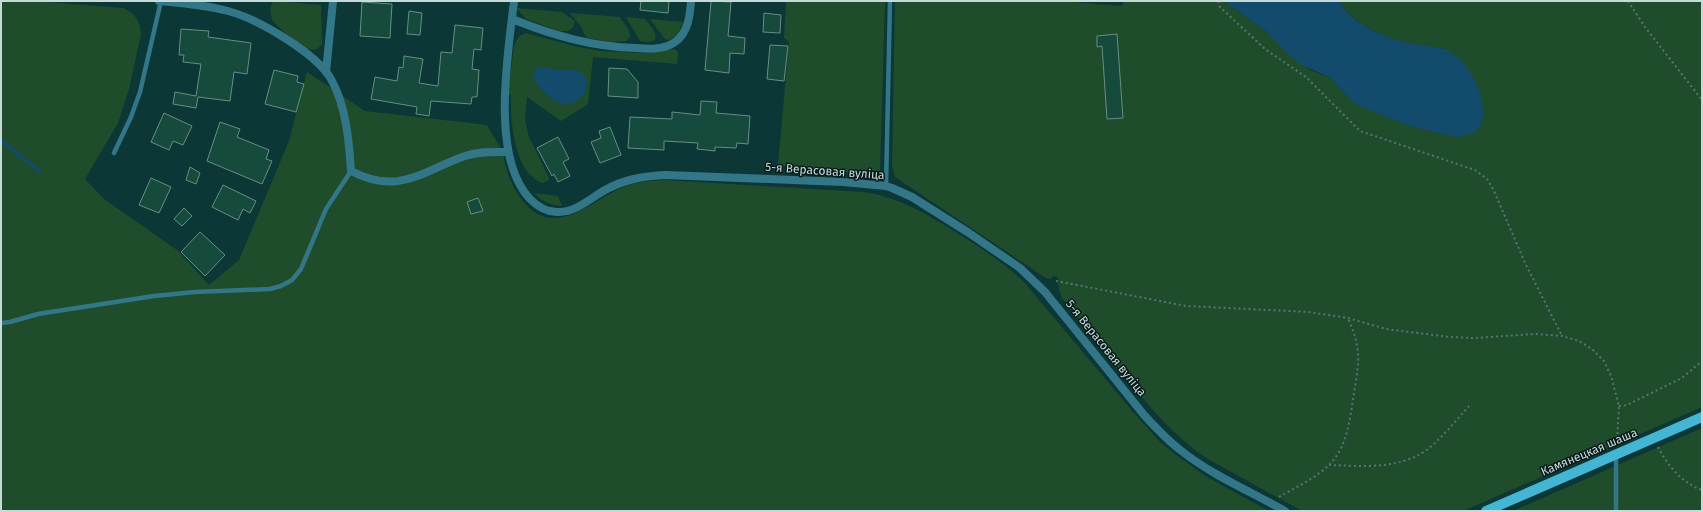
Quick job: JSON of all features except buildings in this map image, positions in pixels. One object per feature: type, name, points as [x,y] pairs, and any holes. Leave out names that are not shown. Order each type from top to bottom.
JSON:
[{"type":"main road","name":"Камянецкая шаша","points":[[1486,511],[1702,417]]},
{"type":"street","points":[[161,1],[212,7],[246,17],[303,51],[326,72],[336,91],[345,119],[349,138],[351,171],[364,178],[376,181],[396,181],[418,176],[470,154],[484,152],[508,152]]},
{"type":"street","points":[[326,72],[333,1]]},
{"type":"street","name":"5-я Верасовая вуліца","points":[[514,1],[506,81],[506,132],[508,152],[516,177],[525,194],[536,205],[549,212],[560,212],[574,208],[605,190],[640,177],[682,175],[886,186],[912,197],[954,222],[1027,273],[1045,292],[1161,433],[1199,464],[1285,511]]},
{"type":"street","points":[[512,19],[554,35],[593,44],[622,48],[654,48],[667,46],[679,39],[687,27],[691,1]]},
{"type":"lane","points":[[114,153],[131,117],[140,92],[161,1]]},
{"type":"lane","points":[[886,186],[890,1]]},
{"type":"lane","points":[[1,323],[38,314],[154,296],[195,292],[270,289],[281,286],[292,280],[301,269],[326,210],[351,171]]},
{"type":"lane","points":[[1616,455],[1616,511]]},
{"type":"path","points":[[1218,1],[1220,7],[1266,49],[1306,78],[1360,131],[1475,170],[1487,179],[1494,191],[1526,265],[1562,336]]},
{"type":"path","points":[[1628,1],[1645,27],[1702,100]]},
{"type":"path","points":[[1056,281],[1186,306],[1309,312],[1348,318],[1386,329],[1449,337],[1474,338],[1535,334],[1562,336],[1579,341],[1592,349],[1604,361],[1612,376],[1619,406],[1616,455]]},
{"type":"path","points":[[1270,502],[1318,475],[1338,454],[1345,439],[1358,369],[1356,339],[1348,318]]},
{"type":"path","points":[[1619,406],[1627,404],[1682,378],[1702,361]]},
{"type":"path","points":[[1329,465],[1391,464],[1409,459],[1427,450],[1471,404]]},
{"type":"path","points":[[1654,438],[1670,466],[1679,476],[1701,491]]},
{"type":"green space","points":[[1,1],[34,1],[123,8],[134,15],[140,25],[141,34],[129,89],[118,123],[85,179],[104,199],[177,250],[209,285],[239,260],[289,141],[307,72],[365,111],[487,125],[502,151],[512,184],[522,200],[533,211],[545,217],[557,218],[570,215],[624,187],[641,182],[663,180],[864,192],[903,203],[939,222],[1002,263],[1017,275],[1160,442],[1207,477],[1269,511],[1,511]]},
{"type":"green space","points":[[273,1],[321,5],[322,45],[315,50],[308,49],[285,33],[272,20],[270,9]]},
{"type":"green space","points":[[786,1],[885,1],[880,171],[877,175],[800,169],[778,165],[789,42],[784,38]]},
{"type":"green space","points":[[895,1],[1060,1],[1121,6],[1125,1],[1224,1],[1267,32],[1310,70],[1331,78],[1352,102],[1410,126],[1442,134],[1445,49],[1404,43],[1383,35],[1362,24],[1345,10],[1339,1],[1702,1],[1702,407],[1463,511],[1302,511],[1208,459],[1172,430],[1141,396],[1062,298],[1059,289],[1058,277],[1053,276],[1051,279],[1046,278],[895,177],[892,166]]},
{"type":"green space","points":[[506,7],[562,12],[575,21],[573,27],[569,31],[559,31],[526,19],[519,11]]},
{"type":"green space","points":[[570,13],[620,17],[629,31],[630,37],[626,41],[609,42],[588,38]]},
{"type":"green space","points":[[626,17],[645,19],[654,31],[656,37],[655,40],[648,42],[640,41]]},
{"type":"green space","points":[[650,19],[683,22],[677,36],[668,40],[664,38]]},
{"type":"green space","points":[[526,33],[574,46],[600,51],[643,53],[675,49],[678,52],[677,64],[593,57],[588,104],[561,121],[527,97],[525,120],[529,137],[549,178],[548,181],[542,183],[525,169],[520,157],[511,118],[511,95],[508,95],[514,45],[519,36]]},
{"type":"green space","points":[[534,193],[558,196],[562,206],[554,205],[540,199]]},
{"type":"green space","points":[[1702,428],[1702,511],[1513,511]]},
{"type":"water","points":[[1224,1],[1339,1],[1353,18],[1382,35],[1403,42],[1444,49],[1452,53],[1460,60],[1474,79],[1482,101],[1482,122],[1476,132],[1459,137],[1410,126],[1362,107],[1352,102],[1331,78],[1300,64],[1291,57],[1267,32]]},
{"type":"water","points":[[538,67],[580,72],[585,77],[587,84],[585,91],[575,102],[567,104],[557,102],[547,95],[536,82],[534,72]]},
{"type":"waterway","points":[[1,140],[40,172]]}]
